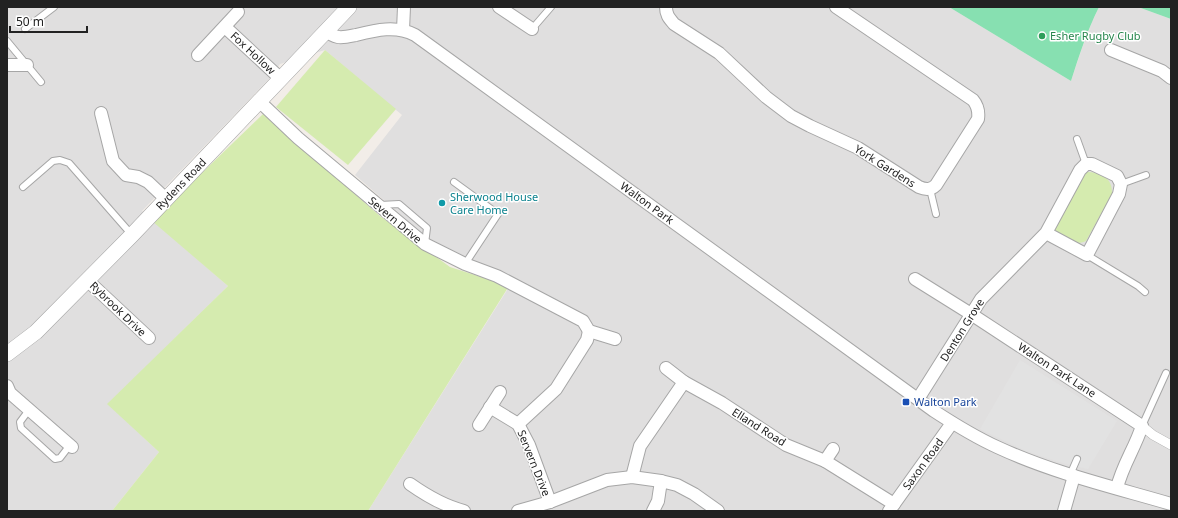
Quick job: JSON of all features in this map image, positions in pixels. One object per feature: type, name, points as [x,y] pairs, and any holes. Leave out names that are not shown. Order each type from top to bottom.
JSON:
[{"type":"street","name":"Rydens Road","points":[[7,354],[36,332],[132,235],[349,7]]},
{"type":"street","points":[[403,30],[404,7]]},
{"type":"street","points":[[499,7],[532,29]]},
{"type":"street","name":"York Gardens","points":[[666,7],[666,12],[674,24],[719,53],[766,97],[790,116],[858,148],[924,190],[930,190],[936,185],[978,119],[979,114],[977,105],[973,100],[836,7]]},
{"type":"street","name":"Fox Hollow","points":[[198,55],[238,12]]},
{"type":"street","name":"Fox Hollow","points":[[225,27],[281,79]]},
{"type":"street","name":"Walton Park","points":[[327,31],[339,38],[376,30],[393,29],[403,30],[415,35],[918,400],[952,423],[1016,456],[1072,475],[1171,504]]},
{"type":"street","points":[[1111,50],[1162,72],[1171,78]]},
{"type":"street","points":[[7,65],[27,65]]},
{"type":"street","name":"Severn Drive","points":[[259,101],[298,138],[425,244],[465,264],[497,276],[531,293],[583,321],[590,331],[615,339]]},
{"type":"street","points":[[101,112],[112,161],[126,175],[138,177],[148,182],[166,199]]},
{"type":"street","points":[[1046,233],[1086,255],[1119,194],[1121,184],[1117,176],[1092,164],[1086,164]]},
{"type":"street","name":"Denton Grove","points":[[918,400],[981,299],[1046,233],[1080,170],[1086,164]]},
{"type":"street","name":"Walton Park Lane","points":[[915,279],[1142,426]]},
{"type":"street","name":"Rybrook Drive","points":[[87,280],[149,338]]},
{"type":"street","name":"Servern Drive","points":[[518,424],[556,389],[587,340],[590,331]]},
{"type":"street","name":"Elland Road","points":[[666,368],[684,382],[722,403],[786,445],[825,461]]},
{"type":"street","points":[[632,477],[640,446],[684,382]]},
{"type":"street","points":[[7,386],[10,393],[71,446]]},
{"type":"street","points":[[479,425],[500,392]]},
{"type":"street","name":"Servern Drive","points":[[490,407],[518,424],[529,445],[550,502]]},
{"type":"street","name":"Saxon Road","points":[[825,461],[892,508],[952,423]]},
{"type":"street","points":[[1117,488],[1121,473],[1134,448],[1142,426],[1153,435],[1171,445]]},
{"type":"street","points":[[825,461],[833,449]]},
{"type":"street","points":[[1064,511],[1072,475]]},
{"type":"street","points":[[518,511],[550,502],[607,480],[632,477],[677,485],[694,494],[718,511]]},
{"type":"street","points":[[653,511],[658,500],[661,481]]},
{"type":"street","points":[[410,484],[430,498],[455,509],[464,511]]},
{"type":"lane","points":[[25,29],[54,7]]},
{"type":"lane","points":[[532,29],[551,7]]},
{"type":"lane","points":[[7,42],[41,82]]},
{"type":"lane","points":[[1077,139],[1086,164]]},
{"type":"lane","points":[[23,187],[53,161],[60,160],[69,163],[132,235]]},
{"type":"lane","points":[[1121,184],[1146,175]]},
{"type":"lane","points":[[454,182],[498,214],[465,264]]},
{"type":"lane","points":[[930,190],[936,214]]},
{"type":"lane","points":[[1086,255],[1138,286],[1145,292]]},
{"type":"lane","points":[[1138,286],[1142,279]]},
{"type":"lane","points":[[1142,426],[1166,373]]},
{"type":"lane","points":[[30,410],[20,422],[21,428],[54,459],[60,458],[71,446]]},
{"type":"lane","points":[[1072,475],[1077,460]]},
{"type":"shaded area","points":[[7,7],[949,7],[1071,81],[1081,51],[1099,7],[1138,7],[1171,19],[1171,511],[368,511],[509,287],[433,243],[355,175],[402,115],[325,50],[280,64],[269,79],[142,211],[228,286],[108,404],[159,452],[112,511],[7,511]]},
{"type":"shaded area","points":[[1020,360],[1117,421],[1088,469],[1059,462],[1026,451],[980,429]]},
{"type":"green space","name":"Esher Rugby Club","points":[[949,7],[1099,7],[1087,34],[1071,81]]},
{"type":"green space","name":"Esher Rugby Club","points":[[1138,7],[1171,7],[1171,19]]},
{"type":"green space","points":[[325,50],[396,109],[348,165],[276,107]]},
{"type":"green space","points":[[263,114],[380,216],[450,267],[509,286],[368,511],[112,511],[159,452],[107,404],[228,286],[152,221]]},
{"type":"green space","points":[[1086,172],[1097,173],[1105,177],[1112,188],[1112,194],[1086,241],[1076,243],[1068,241],[1053,231],[1080,175]]},
{"type":"place","name":"Esher Rugby Club","points":[[1042,36]]},
{"type":"place","name":"Sherwood House Care Home","points":[[442,203]]},
{"type":"place","name":"Walton Park","points":[[906,402]]}]
